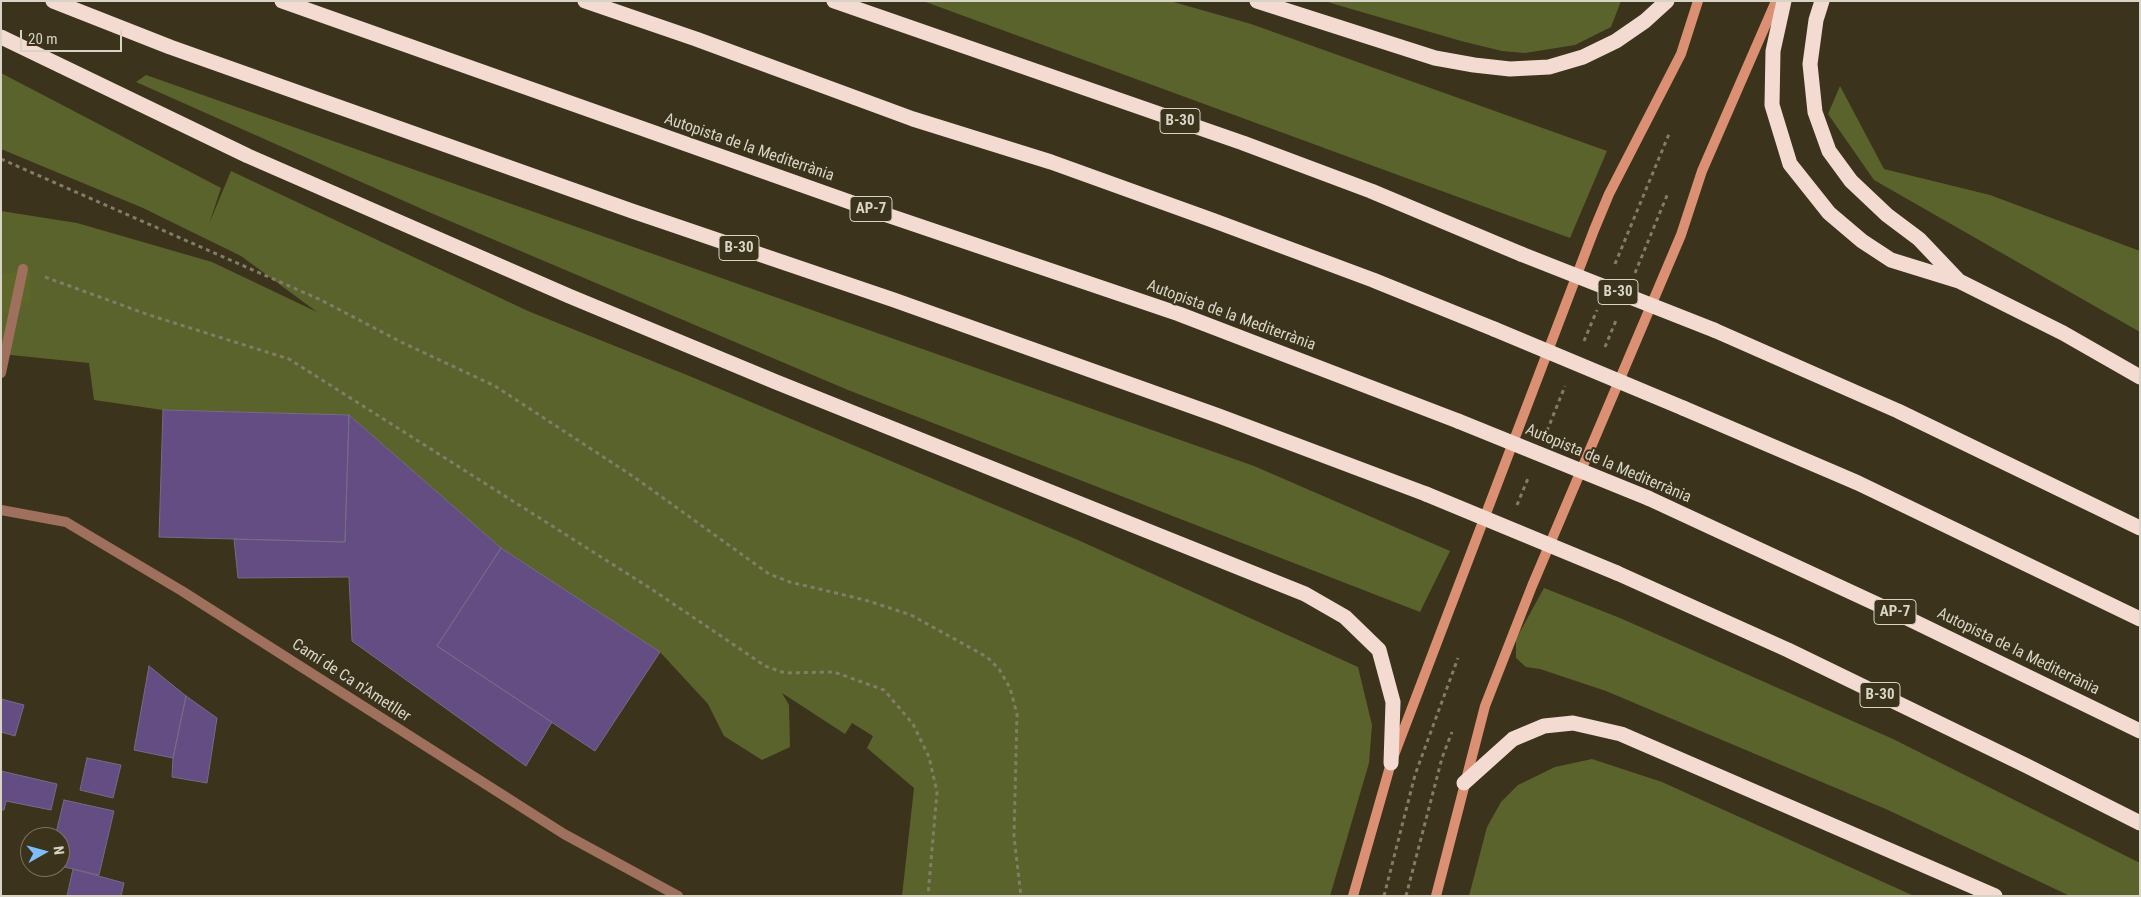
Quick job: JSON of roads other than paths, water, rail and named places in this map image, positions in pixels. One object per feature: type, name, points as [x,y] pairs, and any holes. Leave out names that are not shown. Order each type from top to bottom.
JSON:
[{"type":"highway","name":"B-30","points":[[53,1],[170,47],[548,182],[894,300],[1218,416],[1426,494],[1617,574],[1788,650],[2140,823]]},
{"type":"highway","name":"Autopista de la Mediterrània","points":[[282,1],[871,209],[1180,314],[1458,421],[1648,498],[1909,619],[2140,731]]},
{"type":"highway","points":[[585,1],[696,39],[913,119],[1051,162],[1373,280],[1683,408],[1858,483],[2140,619]]},
{"type":"highway","name":"B-30","points":[[834,1],[1243,142],[1371,191],[1522,254],[1714,330],[1898,411],[2140,528]]},
{"type":"highway","points":[[1257,1],[1435,58],[1474,65],[1510,68],[1549,67],[1583,58],[1616,41],[1644,21],[1667,1]]},
{"type":"highway","points":[[1784,1],[1773,51],[1772,105],[1790,164],[1829,213],[1862,241],[1891,260],[1959,281],[2063,333],[2140,377]]},
{"type":"highway","points":[[1822,1],[1816,20],[1810,64],[1815,112],[1829,151],[1852,180],[1888,215],[1919,240],[1959,281]]},
{"type":"highway","points":[[1,38],[248,156],[569,296],[804,393],[1305,594],[1345,617],[1379,650],[1393,702],[1391,762]]},
{"type":"highway","points":[[1464,783],[1513,739],[1544,726],[1573,723],[1621,734],[1995,896]]},
{"type":"main road","points":[[1353,896],[1391,762],[1594,230],[1609,194],[1681,54],[1698,1]]},
{"type":"main road","points":[[1436,896],[1485,706],[1532,586],[1681,235],[1702,171],[1776,1]]},
{"type":"street","points":[[1,373],[23,269]]},
{"type":"street","name":"Camí de Ca n'Ametller","points":[[1,510],[66,522],[182,591],[564,834],[678,896]]}]
